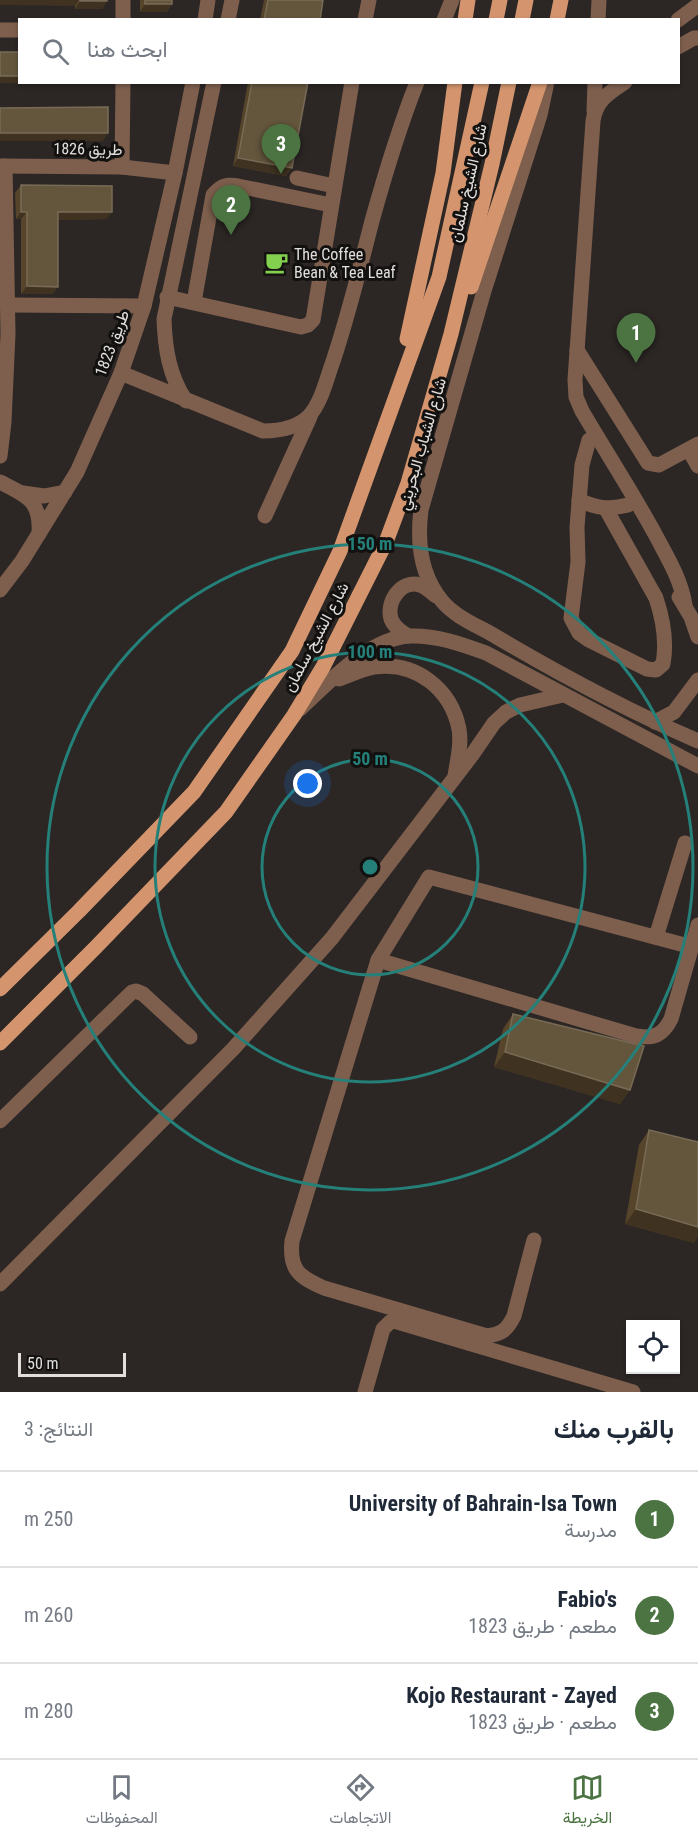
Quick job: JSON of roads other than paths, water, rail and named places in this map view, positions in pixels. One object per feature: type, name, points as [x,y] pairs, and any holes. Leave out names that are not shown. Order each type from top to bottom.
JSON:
[{"type":"main road","points":[[465,18],[468,0]]},
{"type":"main road","points":[[496,18],[500,0]]},
{"type":"main road","points":[[522,18],[526,0]]},
{"type":"main road","points":[[557,18],[561,0]]},
{"type":"main road","points":[[392,406],[443,173],[455,84]]},
{"type":"main road","name":"شارع الشيخ سلمان","points":[[0,989],[194,792],[292,651],[340,551],[439,277],[482,84]]},
{"type":"main road","name":"شارع الشيخ سلمان","points":[[0,1043],[225,812],[294,715],[323,667],[386,542],[411,472],[452,334],[509,84]]},
{"type":"main road","points":[[452,334],[474,279],[539,84]]},
{"type":"main road","points":[[0,979],[25,965]]},
{"type":"street","points":[[123,0],[123,18]]},
{"type":"street","points":[[205,18],[208,0]]},
{"type":"street","points":[[228,18],[232,0]]},
{"type":"street","points":[[365,18],[369,0]]},
{"type":"street","points":[[445,18],[452,0]]},
{"type":"street","points":[[598,18],[599,0]]},
{"type":"street","points":[[680,19],[698,6]]},
{"type":"street","points":[[0,30],[18,30]]},
{"type":"street","points":[[680,46],[698,38]]},
{"type":"street","points":[[122,167],[123,84]]},
{"type":"street","name":"طريق 1823","points":[[0,590],[39,535],[77,472],[121,373],[144,306],[175,173],[193,84]]},
{"type":"street","points":[[186,401],[177,388],[172,374],[165,345],[164,319],[214,84]]},
{"type":"street","points":[[167,297],[301,327],[314,320],[352,84]]},
{"type":"street","points":[[265,516],[321,395],[343,334],[392,152],[416,84]]},
{"type":"street","name":"شارع الشباب البحريني","points":[[547,84],[540,115],[484,291],[420,510],[418,532],[421,555],[429,578],[441,600],[453,611],[524,653],[655,722],[698,741]]},
{"type":"street","points":[[595,84],[577,350],[576,397],[591,435],[685,605],[698,637]]},
{"type":"street","points":[[594,114],[604,96],[622,84]]},
{"type":"street","points":[[0,456],[4,422],[4,334],[8,305],[3,166]]},
{"type":"street","name":"طريق 1826","points":[[3,166],[122,167],[175,173]]},
{"type":"street","points":[[297,178],[334,186]]},
{"type":"street","points":[[194,302],[213,195],[219,188],[228,184],[331,205]]},
{"type":"street","points":[[8,305],[144,306]]},
{"type":"street","points":[[577,350],[648,463],[659,465],[693,447],[698,466]]},
{"type":"street","points":[[121,373],[263,431],[277,431],[290,427],[301,423],[311,415]]},
{"type":"street","points":[[591,435],[582,465],[577,527],[578,562],[572,611],[574,626],[589,640],[647,669],[656,670],[663,664],[665,653],[656,597],[606,509]]},
{"type":"street","points":[[591,435],[637,502],[679,581],[685,605]]},
{"type":"street","points":[[0,482],[29,498],[39,516],[39,535]]},
{"type":"street","points":[[22,493],[44,496],[65,492]]},
{"type":"street","points":[[579,500],[593,507],[606,509],[628,505]]},
{"type":"street","points":[[408,636],[398,630],[392,620],[390,608],[393,597],[401,588],[412,584],[423,586],[441,600]]},
{"type":"street","points":[[294,715],[353,661],[372,649],[394,639],[408,636],[431,638],[458,643],[486,654],[698,766]]},
{"type":"street","points":[[328,684],[375,667],[394,667],[416,671],[428,678],[443,693],[453,710],[459,730],[460,748],[454,778]]},
{"type":"street","points":[[655,722],[674,712],[698,680]]},
{"type":"street","points":[[0,1284],[234,1049],[332,938],[494,723],[506,712],[520,705],[563,695]]},
{"type":"street","points":[[656,937],[684,843]]},
{"type":"street","points":[[534,1240],[514,1316],[508,1328],[500,1334],[487,1336],[324,1288],[308,1281],[296,1272],[290,1258],[292,1241],[378,960],[429,878],[692,947]]},
{"type":"street","points":[[378,960],[649,1038],[665,1031],[671,1019],[698,925]]},
{"type":"street","points":[[0,1121],[132,992],[142,994],[190,1036]]},
{"type":"street","points":[[365,1392],[383,1329],[394,1321],[633,1392]]},
{"type":"place","name":"Kojo Restaurant - Zayed","points":[[281,174]]},
{"type":"place","name":"Fabio's","points":[[231,235]]},
{"type":"place","name":"The Coffee Bean & Tea Leaf","points":[[276,263]]},
{"type":"place","name":"University of Bahrain-Isa Town","points":[[636,363]]}]
